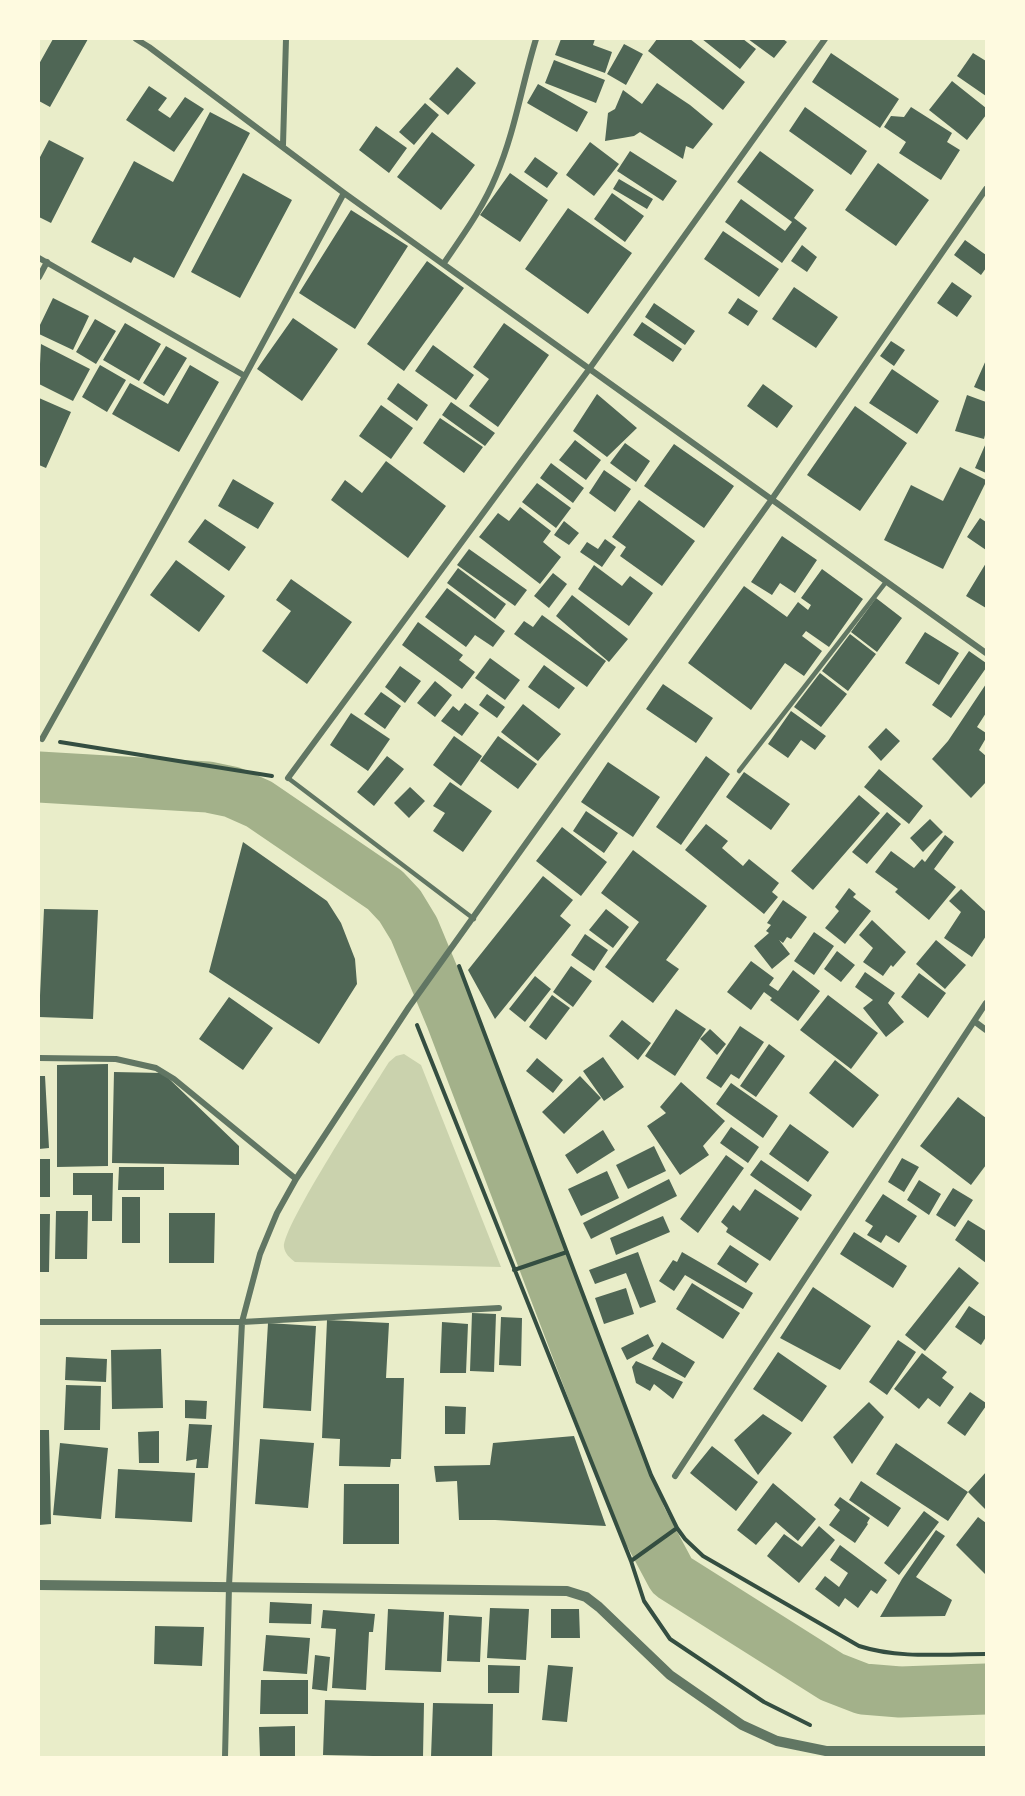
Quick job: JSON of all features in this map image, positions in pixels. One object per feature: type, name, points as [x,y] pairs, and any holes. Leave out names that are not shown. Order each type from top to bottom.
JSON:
[{"type":"street","points":[[136,39],[283,145],[344,193],[986,653]]},
{"type":"street","points":[[283,145],[286,39]]},
{"type":"street","points":[[444,263],[485,200],[497,174],[518,112],[536,39]]},
{"type":"street","points":[[288,778],[590,368],[825,39]]},
{"type":"street","points":[[225,1757],[229,1586],[243,1322],[261,1254],[277,1213],[296,1179],[410,1007],[772,499],[986,189]]},
{"type":"street","points":[[42,739],[245,376],[344,193]]},
{"type":"street","points":[[39,258],[245,376]]},
{"type":"street","points":[[39,277],[46,262]]},
{"type":"street","points":[[675,1476],[986,1003]]},
{"type":"street","points":[[974,1021],[986,1030]]},
{"type":"street","points":[[39,1058],[116,1059],[156,1068],[174,1079],[296,1179]]},
{"type":"street","points":[[39,1322],[243,1322],[499,1308]]},
{"type":"street","points":[[39,1585],[567,1591],[586,1597],[679,1681],[742,1725],[777,1742],[826,1751],[986,1751]]},
{"type":"lane","points":[[739,771],[886,582]]},
{"type":"lane","points":[[288,778],[474,918]]},
{"type":"path","points":[[42,739],[288,778]]},
{"type":"path","points":[[453,948],[651,1475],[676,1528],[703,1556],[859,1646],[898,1653],[986,1654]]},
{"type":"path","points":[[410,1007],[631,1561],[644,1601],[670,1639],[764,1702],[812,1726]]},
{"type":"path","points":[[514,1270],[567,1252]]},
{"type":"path","points":[[631,1561],[676,1528]]},
{"type":"green space","points":[[404,1054],[421,1065],[501,1267],[295,1262],[284,1247],[287,1234],[297,1213],[329,1157],[389,1062],[396,1056]]},
{"type":"building","points":[[53,39],[88,39],[50,107],[39,101],[39,64]]},
{"type":"building","points":[[561,39],[595,39],[593,45],[612,52],[605,73],[555,55]]},
{"type":"building","points":[[657,39],[690,39],[745,82],[723,110],[648,51]]},
{"type":"building","points":[[702,39],[743,39],[756,49],[740,69]]},
{"type":"building","points":[[748,39],[783,39],[787,42],[774,58]]},
{"type":"building","points":[[624,44],[643,54],[626,85],[607,74]]},
{"type":"building","points":[[831,53],[899,99],[880,128],[812,82]]},
{"type":"building","points":[[973,53],[986,61],[986,96],[957,76]]},
{"type":"building","points":[[554,60],[605,80],[596,103],[545,83]]},
{"type":"building","points":[[457,67],[476,83],[448,115],[429,99]]},
{"type":"building","points":[[952,81],[986,108],[986,115],[967,140],[929,110]]},
{"type":"building","points":[[657,83],[713,124],[693,149],[686,146],[683,159],[640,132],[634,136],[605,141],[608,113],[615,109],[623,90],[642,104]]},
{"type":"building","points":[[538,84],[588,112],[577,132],[527,103]]},
{"type":"building","points":[[149,86],[167,98],[158,110],[170,118],[185,97],[204,109],[174,152],[126,120]]},
{"type":"building","points":[[425,103],[439,115],[414,145],[399,132]]},
{"type":"building","points":[[805,107],[867,151],[851,175],[789,131]]},
{"type":"building","points":[[911,107],[952,133],[947,142],[960,150],[941,180],[899,153],[906,142],[884,127],[891,116],[904,117]]},
{"type":"building","points":[[210,112],[250,133],[174,278],[134,257],[131,263],[91,242],[134,161],[173,182]]},
{"type":"building","points":[[376,126],[407,148],[389,173],[359,150]]},
{"type":"building","points":[[432,132],[475,165],[441,210],[397,177]]},
{"type":"building","points":[[49,140],[84,158],[51,223],[39,217],[39,159]]},
{"type":"building","points":[[590,142],[619,164],[594,196],[566,175]]},
{"type":"building","points":[[630,151],[677,181],[663,201],[617,171]]},
{"type":"building","points":[[760,151],[814,190],[794,218],[807,228],[782,263],[725,222],[741,199],[785,231],[792,222],[737,182]]},
{"type":"building","points":[[535,157],[558,173],[547,188],[524,172]]},
{"type":"building","points":[[878,163],[929,200],[896,246],[845,210]]},
{"type":"building","points":[[243,173],[292,200],[240,298],[191,272]]},
{"type":"building","points":[[510,173],[548,200],[520,242],[480,215]]},
{"type":"building","points":[[619,179],[653,199],[647,209],[613,189]]},
{"type":"building","points":[[612,193],[644,216],[625,242],[594,219]]},
{"type":"building","points":[[568,208],[632,253],[588,314],[525,269]]},
{"type":"building","points":[[351,210],[408,246],[355,329],[299,293]]},
{"type":"building","points":[[723,231],[779,269],[759,297],[704,259]]},
{"type":"building","points":[[965,240],[986,255],[986,268],[981,275],[954,255]]},
{"type":"building","points":[[802,245],[817,257],[807,272],[791,261]]},
{"type":"building","points":[[427,261],[464,288],[404,371],[367,344]]},
{"type":"building","points":[[952,282],[972,296],[957,317],[937,303]]},
{"type":"building","points":[[794,287],[838,317],[816,348],[772,319]]},
{"type":"building","points":[[53,298],[89,316],[73,350],[39,334],[39,327]]},
{"type":"building","points":[[738,298],[758,311],[748,326],[728,313]]},
{"type":"building","points":[[654,303],[695,331],[685,345],[645,317]]},
{"type":"building","points":[[293,318],[338,349],[302,401],[257,369]]},
{"type":"building","points":[[95,319],[116,331],[96,364],[76,352]]},
{"type":"building","points":[[642,322],[682,349],[673,362],[633,335]]},
{"type":"building","points":[[125,323],[161,344],[139,381],[103,360]]},
{"type":"building","points":[[504,323],[549,355],[498,427],[469,406],[489,379],[473,367]]},
{"type":"building","points":[[891,341],[905,350],[894,366],[880,356]]},
{"type":"building","points":[[41,344],[90,369],[73,401],[39,384]]},
{"type":"building","points":[[433,345],[474,375],[456,400],[415,371]]},
{"type":"building","points":[[166,346],[187,358],[164,396],[143,383]]},
{"type":"building","points":[[986,360],[986,392],[974,387]]},
{"type":"building","points":[[100,365],[126,380],[107,412],[82,397]]},
{"type":"building","points":[[190,365],[219,382],[179,452],[112,414],[130,383],[168,404]]},
{"type":"building","points":[[892,369],[939,401],[917,434],[869,403]]},
{"type":"building","points":[[398,383],[428,405],[417,421],[387,399]]},
{"type":"building","points":[[763,384],[793,406],[777,428],[747,406]]},
{"type":"building","points":[[597,394],[637,428],[607,457],[573,431]]},
{"type":"building","points":[[967,395],[986,402],[984,439],[955,431]]},
{"type":"building","points":[[39,398],[71,412],[46,468],[39,465]]},
{"type":"building","points":[[451,402],[495,433],[485,446],[442,415]]},
{"type":"building","points":[[381,405],[413,428],[391,459],[359,436]]},
{"type":"building","points":[[855,406],[907,443],[860,511],[807,475]]},
{"type":"building","points":[[440,418],[483,447],[464,473],[423,443]]},
{"type":"building","points":[[575,440],[601,460],[586,480],[559,460]]},
{"type":"building","points":[[625,443],[650,461],[636,482],[610,463]]},
{"type":"building","points":[[986,443],[986,473],[975,468]]},
{"type":"building","points":[[674,444],[734,486],[704,528],[644,486]]},
{"type":"building","points":[[386,461],[446,506],[408,558],[331,500],[345,480],[362,493]]},
{"type":"building","points":[[551,463],[584,488],[573,503],[540,478]]},
{"type":"building","points":[[960,467],[986,482],[943,569],[884,540],[911,485],[943,501]]},
{"type":"building","points":[[604,470],[631,489],[615,512],[589,493]]},
{"type":"building","points":[[233,479],[274,503],[258,529],[218,506]]},
{"type":"building","points":[[537,483],[571,508],[556,528],[522,502]]},
{"type":"building","points":[[639,500],[695,541],[662,586],[620,556],[626,547],[612,537]]},
{"type":"building","points":[[520,507],[551,531],[543,542],[561,557],[540,584],[479,537],[498,513],[509,521]]},
{"type":"building","points":[[980,518],[986,522],[986,550],[967,537]]},
{"type":"building","points":[[205,519],[246,547],[229,571],[188,542]]},
{"type":"building","points":[[564,521],[579,533],[569,545],[554,535]]},
{"type":"building","points":[[782,536],[817,560],[795,593],[780,583],[772,595],[751,582]]},
{"type":"building","points":[[605,539],[616,547],[602,567],[580,552],[587,542],[598,549]]},
{"type":"building","points":[[469,549],[527,590],[515,606],[457,565]]},
{"type":"building","points":[[176,560],[225,596],[199,632],[150,595]]},
{"type":"building","points":[[986,563],[986,608],[966,596]]},
{"type":"building","points":[[594,565],[622,586],[630,576],[653,593],[629,626],[578,589]]},
{"type":"building","points":[[458,568],[506,604],[495,619],[447,583]]},
{"type":"building","points":[[822,569],[863,599],[829,647],[806,631],[802,636],[822,651],[804,676],[785,663],[751,710],[688,663],[744,586],[787,617],[798,602],[808,610],[811,605],[801,598]]},
{"type":"building","points":[[553,573],[567,584],[549,608],[534,596]]},
{"type":"building","points":[[291,579],[352,622],[307,684],[262,651],[291,611],[276,600]]},
{"type":"building","points":[[447,588],[505,631],[493,647],[475,635],[466,647],[425,617]]},
{"type":"building","points":[[572,595],[628,639],[609,662],[556,616]]},
{"type":"building","points":[[876,598],[902,618],[877,652],[851,632]]},
{"type":"building","points":[[542,615],[606,661],[587,687],[514,634],[524,621],[533,627]]},
{"type":"building","points":[[418,622],[463,655],[459,660],[475,672],[462,689],[402,645]]},
{"type":"building","points":[[925,632],[959,653],[939,685],[905,663]]},
{"type":"building","points":[[850,634],[876,654],[848,691],[822,671]]},
{"type":"building","points":[[969,651],[986,663],[986,668],[951,718],[932,705]]},
{"type":"building","points":[[490,658],[520,680],[505,700],[475,678]]},
{"type":"building","points":[[544,665],[575,688],[559,709],[528,687]]},
{"type":"building","points":[[400,666],[421,681],[405,703],[385,687]]},
{"type":"building","points":[[820,673],[847,694],[821,727],[794,707]]},
{"type":"building","points":[[435,681],[452,695],[435,717],[417,703]]},
{"type":"building","points":[[663,684],[713,718],[696,743],[646,709]]},
{"type":"building","points":[[986,684],[986,713],[977,727],[986,733],[986,738],[979,750],[986,756],[986,782],[971,798],[932,759],[948,741]]},
{"type":"building","points":[[381,692],[401,706],[385,729],[364,714]]},
{"type":"building","points":[[487,694],[505,707],[497,718],[479,705]]},
{"type":"building","points":[[465,703],[479,713],[462,736],[441,721],[453,706],[459,711]]},
{"type":"building","points":[[523,704],[561,734],[538,761],[501,732]]},
{"type":"building","points":[[791,711],[826,736],[815,750],[801,740],[788,758],[768,744]]},
{"type":"building","points":[[351,713],[390,739],[368,771],[330,745]]},
{"type":"building","points":[[886,728],[900,741],[881,761],[868,747]]},
{"type":"building","points":[[454,736],[482,756],[461,786],[433,765]]},
{"type":"building","points":[[498,736],[537,764],[518,789],[480,761]]},
{"type":"building","points":[[387,756],[404,769],[374,806],[357,792]]},
{"type":"building","points":[[706,756],[730,774],[681,845],[656,827]]},
{"type":"building","points":[[608,762],[660,797],[633,837],[581,802]]},
{"type":"building","points":[[879,769],[923,806],[909,824],[864,787]]},
{"type":"building","points":[[744,772],[790,804],[771,830],[726,797]]},
{"type":"building","points":[[450,782],[492,811],[463,852],[433,831],[445,813],[433,806]]},
{"type":"building","points":[[410,787],[425,801],[409,818],[394,803]]},
{"type":"building","points":[[859,795],[880,813],[813,890],[791,871]]},
{"type":"building","points":[[586,811],[618,833],[604,853],[573,831]]},
{"type":"building","points":[[887,812],[901,824],[867,864],[852,852]]},
{"type":"building","points":[[930,819],[943,832],[923,852],[910,838]]},
{"type":"building","points":[[706,824],[728,841],[722,848],[743,866],[749,859],[779,883],[772,892],[778,897],[764,914],[685,850]]},
{"type":"building","points":[[562,827],[607,862],[581,896],[536,861]]},
{"type":"building","points":[[945,835],[954,842],[934,869],[956,887],[929,920],[895,892],[898,889],[875,872],[891,851],[914,868],[922,859],[925,862]]},
{"type":"building","points":[[243,842],[327,901],[341,923],[355,959],[357,984],[319,1044],[209,972]]},
{"type":"building","points":[[633,850],[707,906],[666,960],[679,969],[653,1003],[605,967],[639,922],[601,893]]},
{"type":"building","points":[[543,876],[573,900],[560,916],[571,925],[495,1019],[468,970]]},
{"type":"building","points":[[849,888],[856,894],[853,897],[871,911],[845,944],[825,928],[839,911],[835,907]]},
{"type":"building","points":[[961,889],[986,912],[986,936],[972,957],[944,938],[961,912],[949,901]]},
{"type":"building","points":[[783,900],[807,917],[791,939],[787,937],[783,943],[779,940],[790,954],[772,969],[754,946],[769,933],[766,931],[771,925],[767,923]]},
{"type":"building","points":[[44,909],[98,910],[93,1019],[39,1017]]},
{"type":"building","points":[[606,909],[629,927],[613,948],[589,930]]},
{"type":"building","points":[[872,920],[906,952],[893,967],[891,965],[883,976],[863,962],[873,948],[859,935]]},
{"type":"building","points":[[814,932],[834,946],[814,975],[794,961]]},
{"type":"building","points":[[585,934],[608,950],[594,971],[571,955]]},
{"type":"building","points":[[936,940],[966,965],[945,989],[916,964]]},
{"type":"building","points":[[837,951],[855,965],[841,982],[824,969]]},
{"type":"building","points":[[751,961],[774,978],[769,985],[778,991],[793,970],[820,991],[798,1021],[770,1000],[772,998],[764,992],[751,1010],[727,992]]},
{"type":"building","points":[[571,966],[592,981],[573,1007],[553,992]]},
{"type":"building","points":[[865,972],[895,993],[888,1003],[904,1022],[886,1037],[863,1008],[873,1000],[855,987]]},
{"type":"building","points":[[919,973],[946,993],[928,1018],[901,997]]},
{"type":"building","points":[[535,976],[551,989],[525,1022],[509,1009]]},
{"type":"building","points":[[552,995],[570,1008],[546,1040],[529,1027]]},
{"type":"building","points":[[828,995],[878,1033],[851,1069],[800,1030]]},
{"type":"building","points":[[229,997],[273,1028],[243,1070],[199,1039]]},
{"type":"building","points":[[676,1009],[706,1029],[675,1076],[645,1056]]},
{"type":"building","points":[[622,1020],[651,1043],[638,1060],[609,1036]]},
{"type":"building","points":[[740,1026],[764,1042],[739,1079],[731,1074],[721,1088],[706,1078]]},
{"type":"building","points":[[710,1029],[726,1044],[717,1055],[700,1039]]},
{"type":"building","points":[[769,1044],[785,1056],[756,1097],[740,1086]]},
{"type":"building","points":[[603,1057],[624,1087],[604,1101],[583,1071]]},
{"type":"building","points":[[537,1058],[563,1080],[553,1093],[526,1071]]},
{"type":"building","points":[[835,1060],[879,1095],[853,1128],[809,1093]]},
{"type":"building","points":[[108,1064],[108,1166],[57,1167],[57,1065]]},
{"type":"building","points":[[114,1072],[163,1073],[239,1146],[239,1165],[112,1163]]},
{"type":"building","points":[[39,1076],[45,1076],[49,1148],[39,1149]]},
{"type":"building","points":[[580,1076],[601,1098],[564,1134],[542,1112]]},
{"type":"building","points":[[681,1082],[725,1121],[703,1146],[709,1155],[680,1175],[647,1126],[666,1113],[660,1107]]},
{"type":"building","points":[[731,1083],[778,1116],[763,1138],[716,1104]]},
{"type":"building","points":[[958,1097],[986,1118],[986,1165],[971,1185],[920,1146]]},
{"type":"building","points":[[790,1124],[829,1152],[808,1182],[769,1154]]},
{"type":"building","points":[[731,1127],[759,1147],[748,1163],[720,1143]]},
{"type":"building","points":[[603,1130],[615,1150],[577,1174],[565,1155]]},
{"type":"building","points":[[654,1146],[666,1171],[628,1189],[616,1165]]},
{"type":"building","points":[[726,1155],[744,1168],[698,1233],[680,1219]]},
{"type":"building","points":[[902,1158],[919,1167],[904,1192],[888,1182]]},
{"type":"building","points":[[39,1159],[50,1159],[50,1197],[39,1197]]},
{"type":"building","points":[[761,1160],[812,1195],[801,1211],[750,1175]]},
{"type":"building","points":[[119,1167],[164,1167],[164,1190],[118,1190]]},
{"type":"building","points":[[607,1171],[619,1198],[581,1216],[568,1189]]},
{"type":"building","points":[[73,1173],[113,1173],[112,1221],[92,1221],[92,1195],[73,1195]]},
{"type":"building","points":[[669,1179],[677,1196],[591,1239],[583,1223]]},
{"type":"building","points":[[919,1180],[941,1194],[929,1215],[907,1200]]},
{"type":"building","points":[[953,1188],[973,1200],[955,1227],[936,1215]]},
{"type":"building","points":[[755,1189],[799,1218],[770,1261],[726,1232],[728,1228],[721,1222],[733,1205],[740,1211]]},
{"type":"building","points":[[883,1194],[917,1216],[899,1243],[886,1235],[881,1243],[867,1235],[873,1226],[865,1221]]},
{"type":"building","points":[[122,1197],[140,1197],[140,1243],[122,1243]]},
{"type":"building","points":[[56,1211],[88,1211],[87,1259],[55,1259]]},
{"type":"building","points":[[169,1213],[215,1213],[214,1263],[169,1263]]},
{"type":"building","points":[[39,1214],[50,1214],[49,1272],[39,1272]]},
{"type":"building","points":[[663,1216],[670,1232],[616,1255],[610,1238]]},
{"type":"building","points":[[968,1220],[986,1231],[986,1263],[955,1240]]},
{"type":"building","points":[[854,1232],[907,1266],[893,1288],[840,1254]]},
{"type":"building","points":[[730,1245],[759,1264],[746,1283],[717,1264]]},
{"type":"building","points":[[638,1252],[656,1302],[640,1308],[626,1273],[595,1284],[589,1270]]},
{"type":"building","points":[[682,1252],[753,1293],[743,1309],[685,1275],[674,1291],[659,1281],[673,1260],[677,1262]]},
{"type":"building","points":[[959,1267],[979,1283],[925,1351],[905,1335]]},
{"type":"building","points":[[692,1283],[740,1313],[723,1339],[676,1309]]},
{"type":"building","points":[[813,1287],[871,1326],[840,1370],[780,1338]]},
{"type":"building","points":[[626,1288],[634,1314],[604,1324],[595,1298]]},
{"type":"building","points":[[969,1306],[986,1317],[986,1337],[981,1345],[955,1327]]},
{"type":"building","points":[[472,1313],[496,1314],[494,1372],[470,1371]]},
{"type":"building","points":[[501,1317],[522,1318],[521,1366],[499,1365]]},
{"type":"building","points":[[327,1320],[389,1323],[386,1378],[404,1378],[401,1459],[391,1459],[390,1467],[339,1466],[340,1439],[322,1438]]},
{"type":"building","points":[[442,1322],[468,1324],[466,1373],[440,1373]]},
{"type":"building","points":[[268,1323],[316,1326],[311,1411],[263,1408]]},
{"type":"building","points":[[648,1334],[654,1346],[627,1360],[621,1348]]},
{"type":"building","points":[[898,1340],[916,1352],[887,1395],[869,1382]]},
{"type":"building","points":[[662,1342],[695,1362],[685,1378],[652,1359]]},
{"type":"building","points":[[161,1349],[163,1408],[112,1409],[111,1350]]},
{"type":"building","points":[[778,1352],[827,1386],[802,1422],[753,1389]]},
{"type":"building","points":[[922,1353],[947,1372],[942,1378],[954,1387],[940,1407],[928,1398],[919,1409],[894,1389]]},
{"type":"building","points":[[66,1357],[107,1359],[106,1382],[65,1380]]},
{"type":"building","points":[[636,1361],[683,1382],[673,1399],[654,1384],[650,1391],[636,1383],[632,1367]]},
{"type":"building","points":[[66,1385],[101,1386],[100,1430],[64,1430]]},
{"type":"building","points":[[970,1392],[986,1403],[986,1406],[965,1436],[947,1423]]},
{"type":"building","points":[[185,1400],[207,1401],[206,1419],[185,1418]]},
{"type":"building","points":[[869,1402],[884,1417],[852,1464],[833,1437]]},
{"type":"building","points":[[445,1406],[466,1407],[465,1434],[445,1434]]},
{"type":"building","points":[[763,1414],[792,1433],[758,1475],[734,1440]]},
{"type":"building","points":[[189,1424],[212,1425],[208,1468],[196,1468],[197,1459],[186,1461]]},
{"type":"building","points":[[39,1430],[49,1430],[51,1524],[39,1525]]},
{"type":"building","points":[[159,1431],[159,1463],[139,1463],[138,1432]]},
{"type":"building","points":[[574,1436],[606,1526],[459,1520],[457,1481],[436,1482],[434,1466],[490,1465],[493,1443]]},
{"type":"building","points":[[260,1439],[314,1443],[308,1508],[255,1504]]},
{"type":"building","points":[[60,1443],[108,1448],[101,1519],[53,1515]]},
{"type":"building","points":[[896,1443],[968,1492],[948,1521],[876,1474]]},
{"type":"building","points":[[712,1446],[758,1482],[736,1511],[690,1473]]},
{"type":"building","points":[[118,1469],[195,1473],[192,1522],[115,1518]]},
{"type":"building","points":[[986,1472],[986,1510],[968,1492]]},
{"type":"building","points":[[861,1481],[901,1508],[888,1527],[849,1500]]},
{"type":"building","points":[[773,1483],[816,1519],[798,1541],[776,1522],[756,1545],[737,1530]]},
{"type":"building","points":[[344,1484],[399,1484],[399,1544],[343,1544]]},
{"type":"building","points":[[840,1497],[870,1518],[855,1543],[829,1525],[840,1510],[834,1505]]},
{"type":"building","points":[[924,1511],[939,1522],[899,1575],[884,1563]]},
{"type":"building","points":[[978,1517],[986,1523],[986,1575],[956,1545]]},
{"type":"building","points":[[819,1526],[835,1540],[799,1583],[767,1556],[784,1534],[802,1547]]},
{"type":"building","points":[[936,1530],[945,1536],[916,1577],[952,1600],[945,1616],[880,1617],[902,1579]]},
{"type":"building","points":[[840,1545],[887,1580],[877,1594],[871,1590],[858,1608],[845,1598],[839,1607],[815,1589],[825,1576],[839,1587],[848,1573],[830,1560]]},
{"type":"building","points":[[270,1602],[312,1604],[311,1624],[269,1623]]},
{"type":"building","points":[[490,1608],[529,1609],[526,1660],[487,1658]]},
{"type":"building","points":[[388,1609],[444,1612],[441,1672],[385,1670]]},
{"type":"building","points":[[551,1609],[579,1609],[580,1638],[551,1638]]},
{"type":"building","points":[[323,1610],[375,1614],[373,1632],[369,1632],[366,1690],[332,1688],[336,1629],[321,1628]]},
{"type":"building","points":[[449,1615],[482,1617],[480,1662],[447,1661]]},
{"type":"building","points":[[155,1626],[204,1627],[202,1666],[154,1664]]},
{"type":"building","points":[[266,1635],[310,1638],[307,1674],[263,1671]]},
{"type":"building","points":[[315,1655],[330,1657],[327,1691],[312,1689]]},
{"type":"building","points":[[488,1665],[520,1666],[519,1693],[488,1693]]},
{"type":"building","points":[[548,1665],[573,1667],[567,1722],[542,1720]]},
{"type":"building","points":[[261,1680],[308,1680],[308,1714],[260,1714]]},
{"type":"building","points":[[325,1700],[424,1703],[423,1757],[323,1755]]},
{"type":"building","points":[[433,1703],[493,1704],[492,1757],[431,1757]]},
{"type":"building","points":[[295,1726],[295,1757],[260,1757],[259,1727]]},
{"type":"waterway","points":[[39,777],[208,787],[232,792],[259,804],[385,890],[400,906],[414,929],[451,1018],[641,1518],[672,1576],[832,1677],[863,1689],[900,1692],[986,1689]]}]
